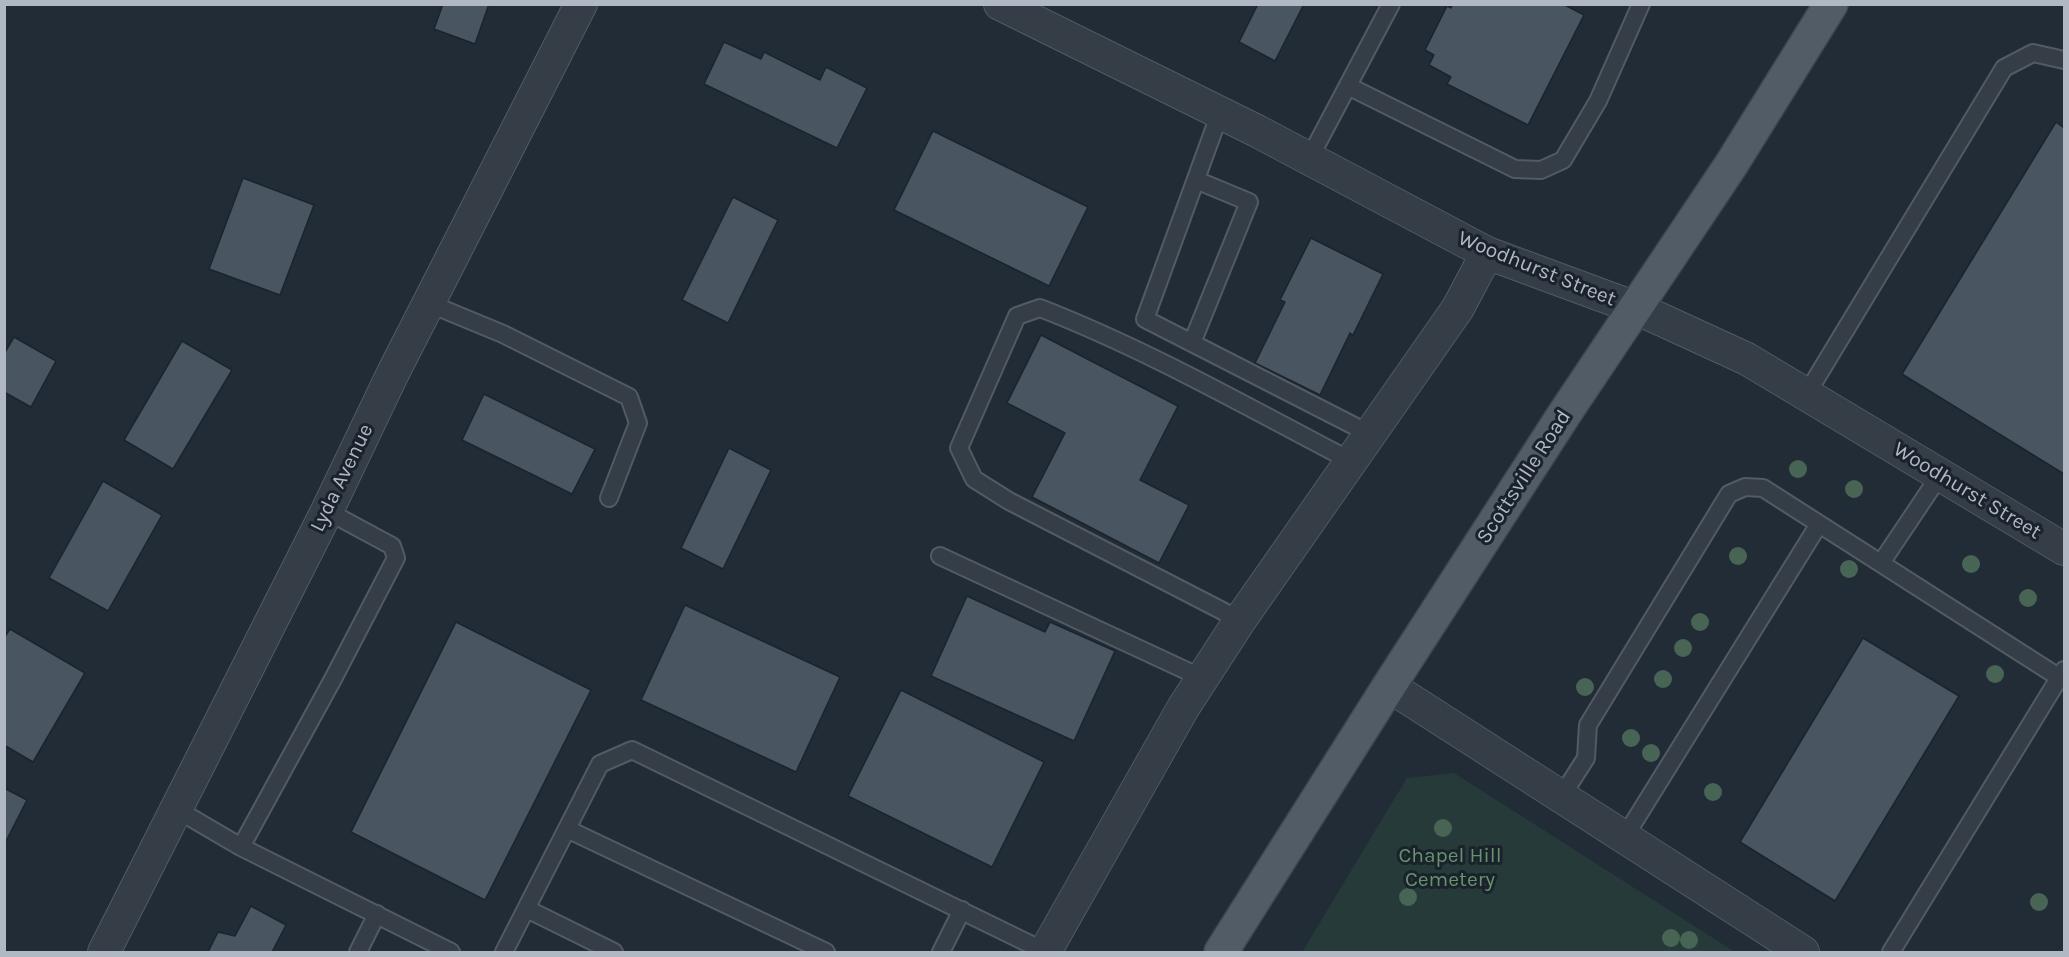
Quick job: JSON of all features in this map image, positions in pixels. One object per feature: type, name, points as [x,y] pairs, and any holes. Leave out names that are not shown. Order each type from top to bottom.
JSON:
[{"type":"main road","name":"Scottsville Road","points":[[1221,952],[1565,413],[1731,165],[1831,4]]},
{"type":"street","name":"Lyda Avenue","points":[[104,952],[580,4]]},
{"type":"street","name":"Woodhurst Street","points":[[1000,4],[1220,113],[1486,253],[1636,308],[1747,359],[2064,549]]},
{"type":"street","points":[[1046,952],[1153,758],[1202,678],[1458,308],[1486,253]]},
{"type":"street","points":[[1389,686],[1803,952]]},
{"type":"lane","points":[[1309,159],[1391,4]]},
{"type":"lane","points":[[1348,86],[1515,169],[1541,170],[1563,160],[1598,101],[1641,4]]},
{"type":"lane","points":[[1806,395],[2004,68],[2033,53],[2064,60]]},
{"type":"lane","points":[[1220,113],[1145,320],[1370,434]]},
{"type":"lane","points":[[1192,343],[1249,202],[1196,180]]},
{"type":"lane","points":[[428,303],[502,334],[629,398],[638,423],[609,498]]},
{"type":"lane","points":[[1240,620],[1009,501],[974,478],[959,448],[1017,316],[1040,308],[1064,317],[1142,352],[1351,460]]},
{"type":"lane","points":[[1881,563],[1940,476]]},
{"type":"lane","points":[[1562,797],[1586,758],[1588,725],[1729,495],[1744,488],[1763,488],[2062,674],[1891,952]]},
{"type":"lane","points":[[241,847],[396,558],[392,546],[327,511]]},
{"type":"lane","points":[[1624,838],[1819,524]]},
{"type":"lane","points":[[940,556],[1202,678]]},
{"type":"lane","points":[[504,952],[600,764],[632,750],[1046,952]]},
{"type":"lane","points":[[176,809],[241,847],[451,952]]},
{"type":"lane","points":[[567,829],[826,952]]},
{"type":"lane","points":[[526,909],[614,952]]},
{"type":"lane","points":[[941,952],[962,910]]},
{"type":"lane","points":[[358,952],[377,914]]},
{"type":"green space","name":"Chapel Hill Cemetery","points":[[1454,773],[1735,952],[1302,952],[1407,778]]},
{"type":"building","points":[[443,4],[489,4],[475,44],[434,29]]},
{"type":"building","points":[[1258,4],[1304,4],[1275,61],[1239,42]]},
{"type":"building","points":[[1453,4],[1563,4],[1584,15],[1528,125],[1447,84],[1451,77],[1429,65],[1434,55],[1425,50],[1447,6],[1451,8]]},
{"type":"building","points":[[724,42],[761,59],[764,52],[820,80],[826,67],[867,88],[837,148],[704,84]]},
{"type":"building","points":[[2056,122],[2064,128],[2064,474],[1902,374]]},
{"type":"building","points":[[933,131],[1088,207],[1049,286],[894,210]]},
{"type":"building","points":[[243,178],[314,205],[280,295],[209,269]]},
{"type":"building","points":[[733,197],[778,220],[728,323],[682,300]]},
{"type":"building","points":[[1311,238],[1383,274],[1353,335],[1350,333],[1320,395],[1255,363],[1285,302],[1280,300]]},
{"type":"building","points":[[1041,335],[1178,406],[1140,480],[1189,505],[1159,563],[1032,497],[1065,433],[1007,403]]},
{"type":"building","points":[[14,337],[56,361],[31,407],[4,392],[4,354]]},
{"type":"building","points":[[182,341],[232,370],[173,469],[124,440]]},
{"type":"building","points":[[484,394],[595,449],[572,494],[462,440]]},
{"type":"building","points":[[729,448],[771,470],[723,569],[681,548]]},
{"type":"building","points":[[103,481],[162,515],[108,611],[49,578]]},
{"type":"building","points":[[967,596],[1045,632],[1050,622],[1115,651],[1074,741],[931,676]]},
{"type":"building","points":[[685,605],[840,677],[796,772],[641,700]]},
{"type":"building","points":[[456,622],[591,690],[485,900],[351,832]]},
{"type":"building","points":[[10,629],[85,673],[33,762],[4,745],[4,638]]},
{"type":"building","points":[[1863,638],[1959,696],[1835,901],[1740,842]]},
{"type":"building","points":[[901,690],[1044,762],[992,867],[848,796]]},
{"type":"building","points":[[4,788],[27,800],[4,845]]},
{"type":"building","points":[[251,906],[286,925],[272,952],[208,952],[218,932],[235,936]]}]
